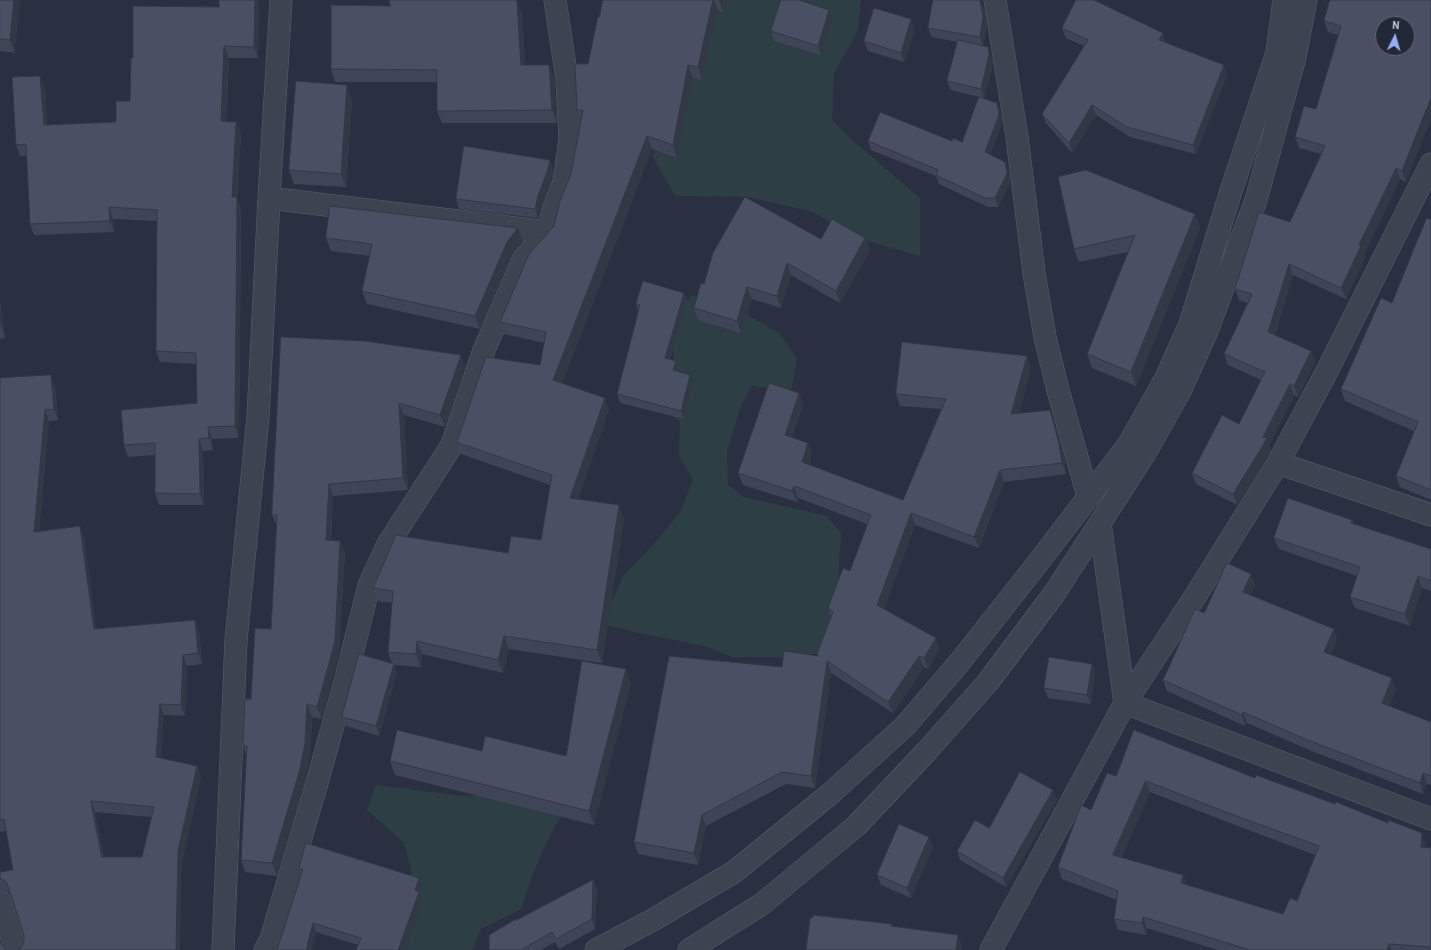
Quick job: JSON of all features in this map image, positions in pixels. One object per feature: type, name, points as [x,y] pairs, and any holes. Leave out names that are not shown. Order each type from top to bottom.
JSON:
[{"type":"street","points":[[222,950],[236,640],[258,417],[281,0]]},
{"type":"street","points":[[265,950],[271,939],[318,783],[369,585],[388,544],[452,445],[484,350],[523,260],[548,232],[553,210],[564,182],[570,139],[567,79],[555,0]]},
{"type":"street","points":[[995,0],[1017,137],[1034,273],[1045,337],[1058,390],[1088,496]]},
{"type":"street","points":[[596,950],[651,921],[734,872],[830,794],[905,726],[959,663],[1129,444],[1165,380],[1190,324],[1231,191],[1277,53],[1284,0]]},
{"type":"street","points":[[689,950],[762,904],[856,826],[926,752],[988,682],[1054,594],[1149,446],[1181,388],[1208,331],[1256,200],[1295,57],[1306,0]]},
{"type":"street","points":[[991,950],[1125,703],[1196,596],[1278,463],[1329,366],[1431,164]]},
{"type":"street","points":[[269,198],[548,232]]},
{"type":"street","points":[[1278,463],[1431,515]]},
{"type":"street","points":[[1100,523],[1125,703]]},
{"type":"street","points":[[1125,703],[1431,820]]},
{"type":"street","points":[[0,901],[16,950]]},
{"type":"shaded area","points":[[717,0],[861,0],[858,30],[834,74],[832,120],[857,144],[920,198],[920,256],[867,241],[810,211],[747,197],[675,196],[652,156]]},
{"type":"shaded area","points":[[728,294],[751,317],[780,334],[797,359],[791,391],[752,386],[741,406],[727,451],[728,485],[744,497],[827,516],[841,533],[837,597],[831,652],[783,657],[732,657],[704,646],[602,624],[623,576],[655,543],[680,512],[693,480],[679,456],[680,421],[667,413],[676,376],[669,321],[691,296]]},
{"type":"shaded area","points":[[510,759],[584,771],[550,836],[533,873],[521,909],[481,929],[472,950],[400,950],[417,895],[404,843],[367,810],[376,785],[472,797]]},
{"type":"building","points":[[0,0],[14,0],[10,40],[0,39]]},
{"type":"building","points":[[219,0],[255,0],[254,47],[224,46],[221,121],[236,122],[232,197],[237,197],[235,426],[208,427],[209,438],[199,439],[200,494],[155,493],[155,443],[124,445],[121,410],[197,403],[196,353],[156,351],[157,210],[109,207],[110,221],[30,224],[26,144],[16,145],[12,77],[40,76],[44,125],[116,122],[116,101],[130,101],[131,58],[133,58],[133,6],[219,7]]},
{"type":"building","points":[[389,0],[517,1],[521,65],[549,65],[552,110],[437,111],[437,70],[331,69],[331,5],[390,6]]},
{"type":"building","points":[[603,0],[713,0],[698,67],[688,65],[673,145],[647,136],[553,380],[605,398],[570,498],[619,505],[597,650],[504,636],[498,660],[417,641],[416,654],[388,652],[393,591],[373,588],[396,535],[508,553],[511,536],[541,540],[552,475],[456,442],[486,357],[540,365],[546,332],[500,322],[529,254],[554,226],[560,201],[571,174],[583,110],[577,110],[575,64],[588,64],[598,16],[599,17]]},
{"type":"building","points":[[781,0],[799,0],[829,10],[818,46],[771,31]]},
{"type":"building","points":[[933,0],[980,0],[983,17],[980,37],[928,28]]},
{"type":"building","points":[[1076,0],[1094,0],[1163,33],[1159,40],[1224,65],[1193,145],[1127,127],[1092,105],[1069,143],[1042,114],[1088,40],[1062,28]]},
{"type":"building","points":[[1330,0],[1431,0],[1431,98],[1402,171],[1396,168],[1359,245],[1361,246],[1341,288],[1289,264],[1268,332],[1311,351],[1294,386],[1290,384],[1263,437],[1267,438],[1233,494],[1192,473],[1222,415],[1239,424],[1265,372],[1224,354],[1252,294],[1235,289],[1259,212],[1290,222],[1325,146],[1295,137],[1304,106],[1316,109],[1341,26],[1324,21]]},
{"type":"building","points":[[874,8],[911,19],[901,53],[864,41]]},
{"type":"building","points":[[958,40],[988,47],[989,55],[981,89],[947,81]]},
{"type":"building","points":[[296,81],[347,85],[341,174],[289,170]]},
{"type":"building","points":[[979,97],[997,103],[999,115],[985,152],[1005,162],[1007,174],[995,198],[985,198],[936,175],[938,170],[868,141],[880,112],[952,141],[953,138],[962,142]]},
{"type":"building","points":[[464,146],[550,160],[535,209],[456,199]]},
{"type":"building","points":[[1086,170],[1195,214],[1131,372],[1087,354],[1135,235],[1074,249],[1058,177]]},
{"type":"building","points":[[745,197],[821,239],[832,219],[865,238],[836,291],[787,263],[777,296],[747,287],[737,321],[694,308],[701,283],[704,284],[713,253]]},
{"type":"building","points":[[330,206],[518,228],[507,242],[475,316],[362,291],[372,244],[326,238]]},
{"type":"building","points":[[1427,218],[1431,220],[1431,490],[1396,476],[1418,422],[1341,389],[1381,298],[1392,303]]},
{"type":"building","points":[[643,281],[684,293],[665,358],[676,361],[673,370],[690,375],[681,411],[617,394],[640,305],[636,304]]},
{"type":"building","points":[[281,337],[365,341],[461,355],[440,415],[399,403],[403,478],[329,484],[326,540],[340,541],[335,641],[317,707],[307,704],[305,743],[300,769],[272,863],[241,860],[247,746],[243,745],[245,699],[251,699],[255,628],[271,629],[277,515],[272,515]]},
{"type":"building","points":[[902,342],[1027,356],[1011,414],[1050,410],[1059,444],[1062,463],[1000,470],[974,537],[911,513],[877,605],[936,638],[924,658],[919,656],[888,702],[827,661],[811,776],[782,772],[702,815],[694,853],[634,842],[669,656],[782,667],[784,651],[819,656],[817,654],[833,612],[828,608],[843,568],[850,571],[871,515],[794,486],[792,491],[738,473],[769,383],[799,393],[785,435],[808,443],[802,462],[903,500],[946,399],[896,394]]},
{"type":"building","points":[[51,375],[54,409],[45,410],[34,532],[80,526],[94,629],[195,620],[198,653],[183,655],[181,705],[160,704],[156,757],[197,766],[178,851],[176,950],[17,950],[21,948],[24,942],[24,935],[8,886],[5,881],[0,878],[0,872],[13,870],[4,819],[0,820],[0,378]],"holes":[[[91,801],[154,807],[142,857],[102,857]]]},
{"type":"building","points":[[1288,498],[1352,520],[1351,523],[1431,549],[1431,581],[1418,576],[1405,614],[1350,597],[1360,567],[1274,538]]},
{"type":"building","points":[[1227,563],[1251,574],[1243,592],[1334,629],[1324,652],[1392,678],[1382,703],[1431,722],[1431,776],[1423,773],[1420,783],[1310,741],[1243,712],[1242,715],[1163,680],[1195,609],[1204,613]]},
{"type":"building","points":[[359,654],[394,664],[376,726],[342,717]]},
{"type":"building","points":[[1049,657],[1092,664],[1087,695],[1044,688]]},
{"type":"building","points":[[582,661],[626,669],[589,811],[390,761],[397,730],[482,751],[485,736],[566,756]]},
{"type":"building","points":[[1134,730],[1255,778],[1256,775],[1335,804],[1336,802],[1388,823],[1388,820],[1422,833],[1421,847],[1431,848],[1431,947],[1389,944],[1387,950],[1246,950],[1247,949],[1143,917],[1142,923],[1114,919],[1118,891],[1058,867],[1081,805],[1091,810],[1107,773],[1116,776]],"holes":[[[1146,781],[1319,846],[1297,901],[1290,898],[1283,914],[1181,883],[1183,875],[1113,855]]]},
{"type":"building","points":[[1020,772],[1053,790],[1003,878],[957,851],[975,820],[989,828]]},
{"type":"building","points":[[899,824],[929,837],[907,888],[877,875]]},
{"type":"building","points":[[306,843],[419,878],[415,890],[419,892],[398,950],[356,950],[361,938],[313,923],[306,950],[277,950],[303,869],[299,869]]},
{"type":"building","points":[[593,880],[592,919],[556,939],[552,932],[521,950],[489,950],[489,935],[516,919]]},
{"type":"building","points":[[813,915],[892,924],[891,926],[958,935],[956,950],[806,950],[810,918],[812,918]]},
{"type":"building","points":[[0,942],[4,948],[7,950],[0,950]]}]
